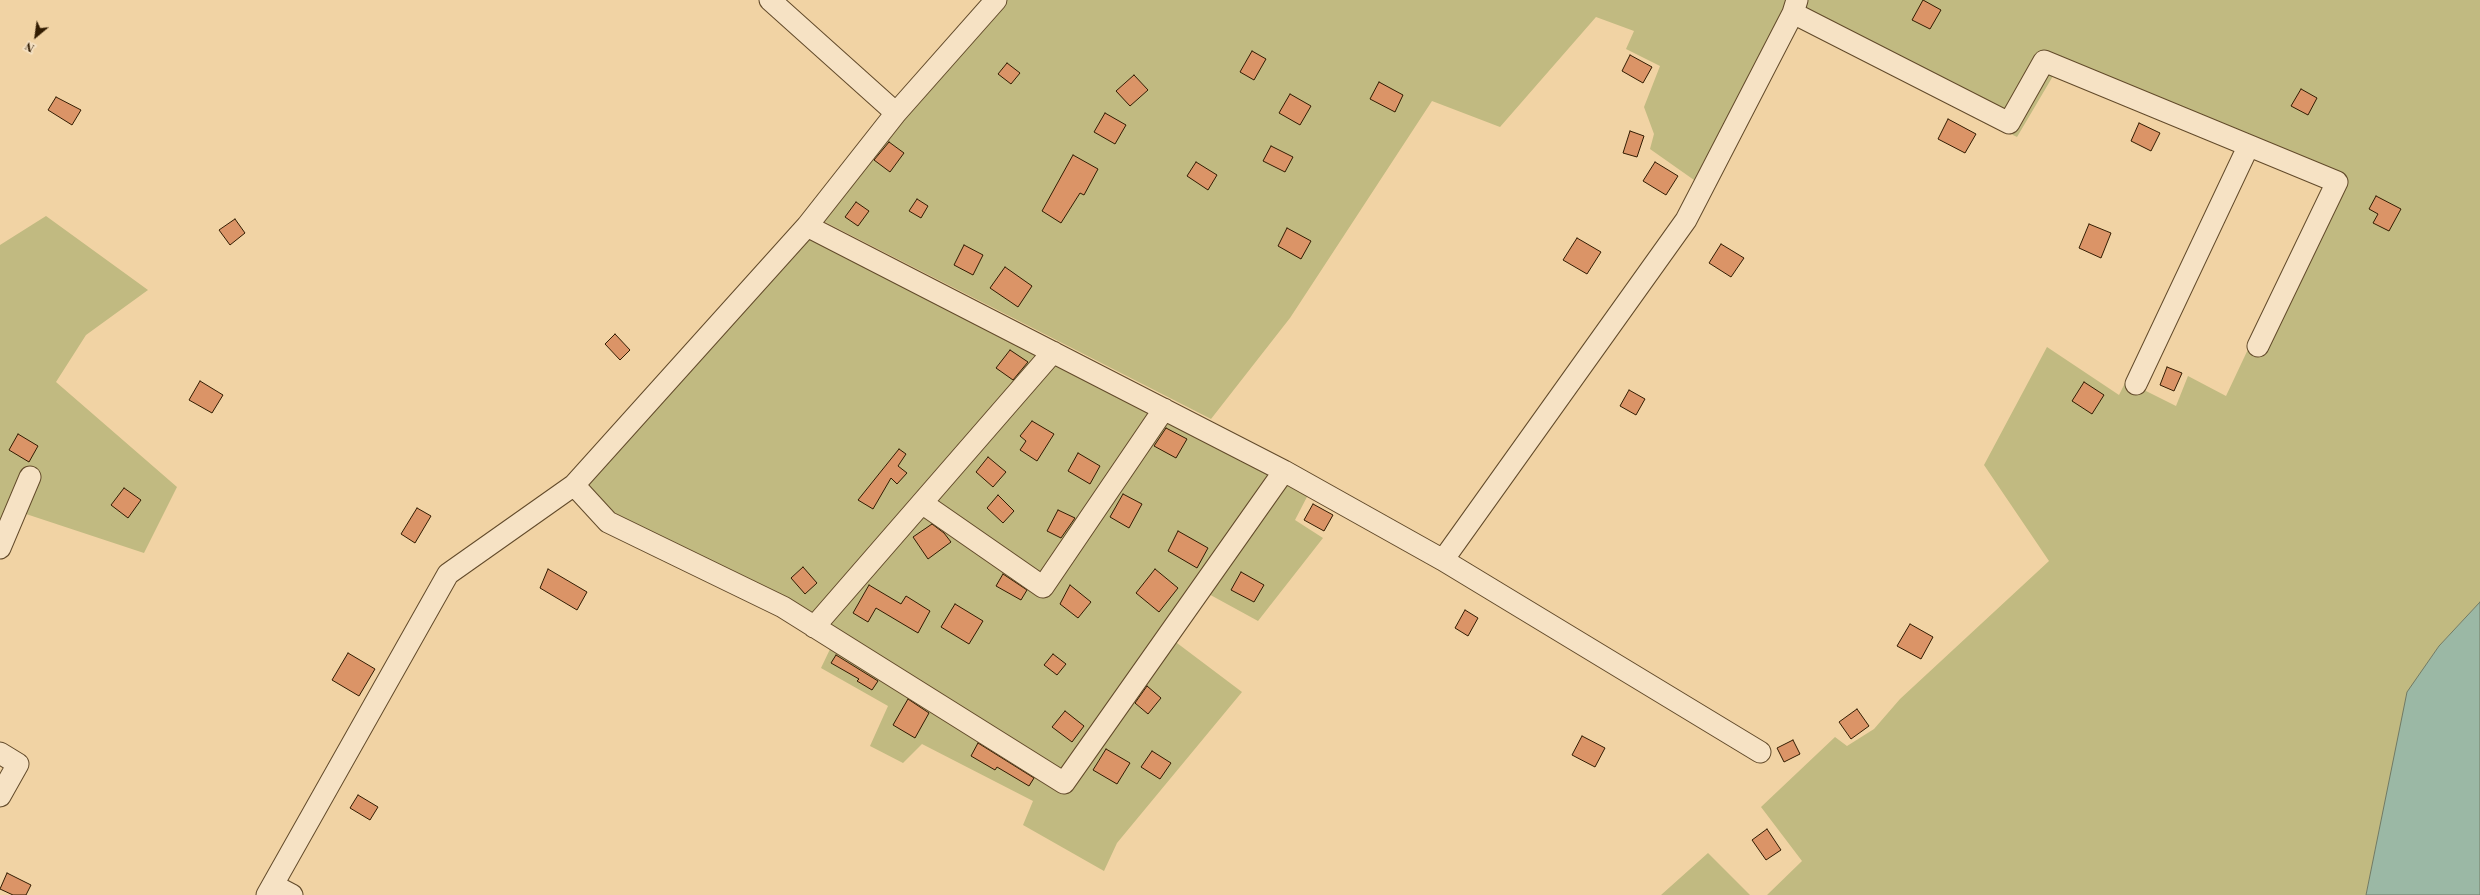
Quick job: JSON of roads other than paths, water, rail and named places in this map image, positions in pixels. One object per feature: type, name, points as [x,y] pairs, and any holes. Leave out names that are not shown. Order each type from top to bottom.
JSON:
[{"type":"street","points":[[770,0],[896,114]]},
{"type":"street","points":[[292,895],[270,890],[448,574],[574,485],[807,226],[896,114],[996,0]]},
{"type":"street","points":[[1444,560],[1686,220],[1795,7],[2009,123],[2044,61],[2248,147],[2337,182],[2258,346]]},
{"type":"street","points":[[2136,384],[2248,147]]},
{"type":"street","points":[[807,226],[1284,471],[1444,560],[1760,752]]},
{"type":"street","points":[[814,627],[1053,352]]},
{"type":"street","points":[[922,503],[1043,586],[1164,409]]},
{"type":"street","points":[[574,485],[608,522],[783,607],[1064,783],[1284,471]]},
{"type":"street","points":[[0,548],[30,477]]},
{"type":"street","points":[[0,753],[18,764],[0,796]]}]
